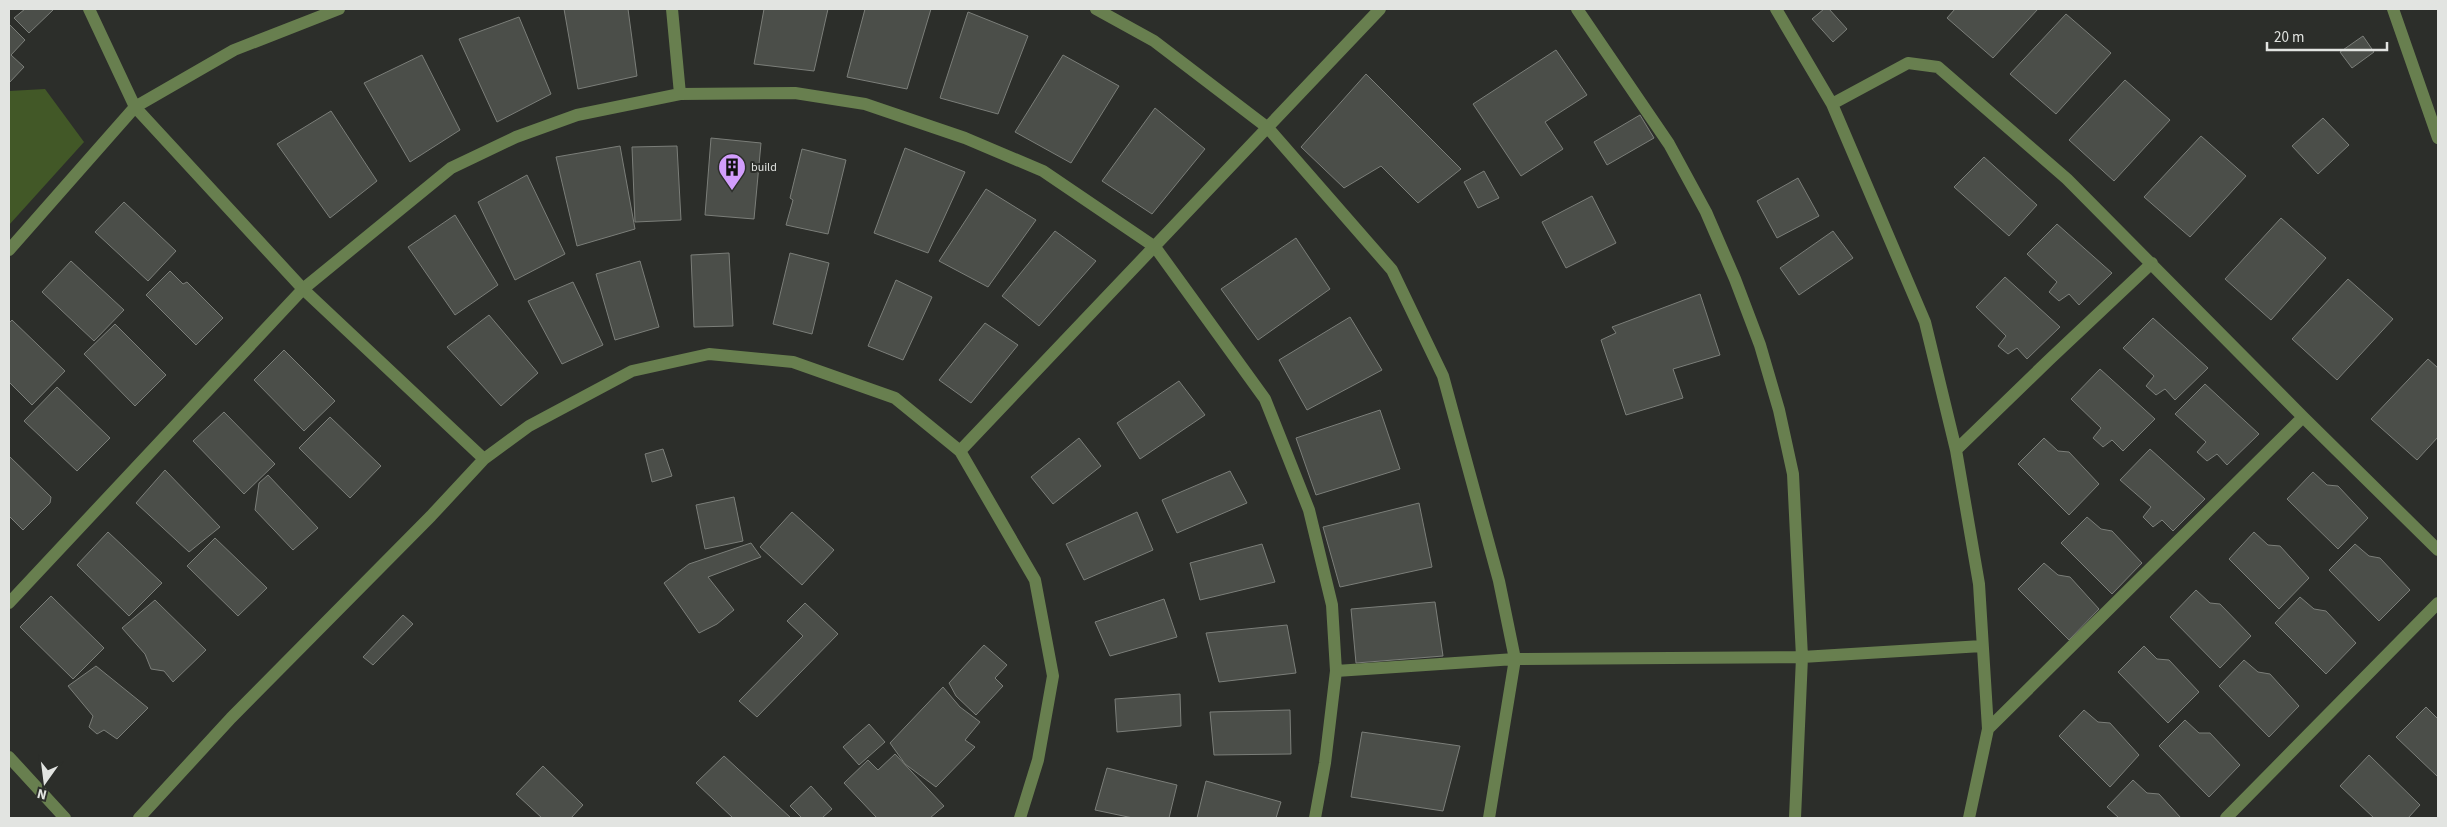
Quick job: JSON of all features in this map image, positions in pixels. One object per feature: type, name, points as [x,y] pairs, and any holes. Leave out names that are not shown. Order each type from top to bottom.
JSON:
[{"type":"street","points":[[89,9],[135,107],[303,289],[484,459]]},
{"type":"street","points":[[9,250],[135,107],[234,50],[339,9]]},
{"type":"street","points":[[672,9],[680,94]]},
{"type":"street","points":[[1096,9],[1154,41],[1268,128],[1392,270],[1443,376],[1499,581],[1515,659],[1489,818]]},
{"type":"street","points":[[960,451],[1380,9]]},
{"type":"street","points":[[1577,9],[1669,144],[1706,212],[1760,344],[1779,410],[1794,474],[1802,657],[1795,818]]},
{"type":"street","points":[[1776,9],[1832,104],[1924,322],[1956,450],[1979,584],[1988,729],[1969,818]]},
{"type":"street","points":[[2393,9],[2438,138]]},
{"type":"street","points":[[1832,104],[1908,63],[1938,67],[2067,179],[2438,550]]},
{"type":"street","points":[[9,603],[303,289],[451,168],[516,137],[577,115],[680,94],[795,93],[865,104],[965,138],[1043,171],[1155,247],[1265,399],[1308,510],[1332,604],[1336,671],[1325,763],[1315,818]]},
{"type":"street","points":[[1956,450],[2152,264]]},
{"type":"street","points":[[139,818],[231,718],[484,459],[529,426],[632,371],[709,354],[793,362],[895,398],[960,451],[1035,580],[1053,676],[1038,760],[1020,818]]},
{"type":"street","points":[[1988,729],[2303,417]]},
{"type":"street","points":[[2226,818],[2438,603]]},
{"type":"street","points":[[1336,671],[1515,659],[1802,657],[1982,646]]},
{"type":"street","points":[[9,757],[65,818]]},
{"type":"green space","points":[[45,89],[84,142],[9,225],[9,91]]},
{"type":"building","points":[[25,9],[53,10],[29,33],[14,18]]},
{"type":"building","points":[[564,9],[628,9],[637,76],[578,89]]},
{"type":"building","points":[[764,9],[828,9],[814,71],[754,64]]},
{"type":"building","points":[[865,9],[931,9],[907,89],[847,77]]},
{"type":"building","points":[[1824,9],[1829,9],[1847,29],[1833,42],[1812,19]]},
{"type":"building","points":[[1955,9],[2038,9],[1993,58],[1947,18]]},
{"type":"building","points":[[968,12],[1028,36],[998,114],[940,98]]},
{"type":"building","points":[[2066,14],[2111,53],[2056,114],[2010,74]]},
{"type":"building","points":[[519,17],[551,94],[497,122],[459,39]]},
{"type":"building","points":[[9,24],[25,40],[11,55],[24,67],[9,83]]},
{"type":"building","points":[[2363,36],[2374,52],[2352,68],[2340,52]]},
{"type":"building","points":[[1556,50],[1587,95],[1545,122],[1563,149],[1521,176],[1473,104]]},
{"type":"building","points":[[422,55],[460,130],[410,162],[364,83]]},
{"type":"building","points":[[1063,55],[1119,86],[1071,163],[1015,132]]},
{"type":"building","points":[[1366,74],[1461,169],[1418,203],[1381,166],[1344,188],[1301,147]]},
{"type":"building","points":[[2125,80],[2170,120],[2114,181],[2069,140]]},
{"type":"building","points":[[1155,108],[1205,149],[1152,214],[1102,181]]},
{"type":"building","points":[[331,111],[377,181],[330,218],[277,144]]},
{"type":"building","points":[[1640,115],[1654,138],[1607,165],[1594,142]]},
{"type":"building","points":[[2323,118],[2349,145],[2318,174],[2292,146]]},
{"type":"building","points":[[2201,136],[2246,176],[2190,237],[2144,197]]},
{"type":"building","name":"build","points":[[711,138],[761,143],[754,219],[705,215]]},
{"type":"building","points":[[620,146],[635,229],[577,246],[556,157]]},
{"type":"building","points":[[677,146],[681,220],[635,222],[632,147]]},
{"type":"building","points":[[905,148],[965,172],[928,253],[874,233]]},
{"type":"building","name":"build","points":[[802,149],[846,160],[828,234],[786,225],[793,200],[790,198]]},
{"type":"building","points":[[1984,157],[2037,205],[2009,236],[1954,187]]},
{"type":"building","points":[[1484,171],[1499,198],[1478,208],[1464,182]]},
{"type":"building","points":[[527,175],[565,254],[515,280],[478,202]]},
{"type":"building","points":[[1798,178],[1819,216],[1777,238],[1757,201]]},
{"type":"building","points":[[986,189],[1036,220],[988,287],[939,261]]},
{"type":"building","points":[[1592,196],[1616,243],[1566,268],[1542,222]]},
{"type":"building","points":[[124,202],[176,251],[148,281],[95,232]]},
{"type":"building","points":[[455,215],[498,285],[455,315],[408,247]]},
{"type":"building","points":[[2281,218],[2326,258],[2271,320],[2225,279]]},
{"type":"building","points":[[2057,224],[2112,273],[2079,305],[2069,294],[2059,301],[2049,292],[2057,282],[2027,254]]},
{"type":"building","points":[[1055,231],[1096,261],[1039,326],[1002,296]]},
{"type":"building","points":[[1833,231],[1853,258],[1799,295],[1780,268]]},
{"type":"building","points":[[1296,238],[1330,289],[1258,340],[1221,289]]},
{"type":"building","points":[[729,253],[733,326],[694,327],[691,255]]},
{"type":"building","points":[[790,253],[829,263],[812,334],[773,324]]},
{"type":"building","points":[[71,261],[124,310],[94,341],[42,292]]},
{"type":"building","points":[[640,261],[659,327],[615,340],[596,274]]},
{"type":"building","points":[[170,271],[183,284],[187,282],[223,318],[196,345],[146,295]]},
{"type":"building","points":[[2005,277],[2060,327],[2027,359],[2017,348],[2008,354],[1998,346],[2006,336],[1976,307]]},
{"type":"building","points":[[2348,279],[2393,319],[2337,380],[2292,339]]},
{"type":"building","points":[[896,280],[932,297],[903,360],[868,346]]},
{"type":"building","points":[[573,282],[603,345],[562,364],[528,301]]},
{"type":"building","points":[[1700,294],[1720,355],[1673,369],[1683,398],[1626,415],[1601,340],[1616,333],[1612,327]]},
{"type":"building","points":[[489,315],[538,373],[501,406],[447,347]]},
{"type":"building","points":[[1350,317],[1382,370],[1307,410],[1279,360]]},
{"type":"building","points":[[2153,318],[2208,368],[2175,400],[2165,389],[2156,395],[2146,386],[2154,376],[2123,348]]},
{"type":"building","points":[[12,320],[65,371],[32,405],[9,382],[9,323]]},
{"type":"building","points":[[985,323],[1018,345],[971,403],[939,380]]},
{"type":"building","points":[[115,324],[166,375],[135,406],[84,354]]},
{"type":"building","points":[[284,350],[335,401],[304,431],[254,380]]},
{"type":"building","points":[[2428,359],[2438,368],[2438,437],[2417,460],[2371,419]]},
{"type":"building","points":[[2100,369],[2155,419],[2123,451],[2112,440],[2103,447],[2093,438],[2101,428],[2071,399]]},
{"type":"building","points":[[1179,381],[1205,415],[1140,459],[1117,423]]},
{"type":"building","points":[[2205,384],[2259,434],[2227,465],[2217,454],[2207,461],[2197,452],[2206,442],[2175,414]]},
{"type":"building","points":[[57,387],[110,438],[77,471],[24,421]]},
{"type":"building","points":[[1380,410],[1400,469],[1316,495],[1296,438]]},
{"type":"building","points":[[224,412],[275,464],[244,494],[193,441]]},
{"type":"building","points":[[330,417],[381,466],[350,498],[299,448]]},
{"type":"building","points":[[1079,438],[1101,466],[1053,504],[1031,477]]},
{"type":"building","points":[[2044,438],[2058,451],[2069,452],[2099,484],[2069,515],[2018,464]]},
{"type":"building","points":[[663,449],[672,476],[652,482],[645,454]]},
{"type":"building","points":[[2150,449],[2205,499],[2173,531],[2162,520],[2153,527],[2143,517],[2151,507],[2120,480]]},
{"type":"building","points":[[9,456],[51,497],[50,503],[23,530],[9,516]]},
{"type":"building","points":[[165,470],[220,527],[189,552],[136,503]]},
{"type":"building","points":[[1230,471],[1247,503],[1177,533],[1162,500]]},
{"type":"building","points":[[2313,472],[2327,485],[2338,486],[2368,518],[2338,549],[2287,499]]},
{"type":"building","points":[[268,475],[318,528],[293,550],[255,510],[259,483]]},
{"type":"building","points":[[734,497],[743,541],[705,549],[696,505]]},
{"type":"building","points":[[1419,503],[1432,567],[1340,587],[1323,527]]},
{"type":"building","points":[[792,512],[834,550],[802,585],[760,547]]},
{"type":"building","points":[[1137,512],[1153,550],[1084,580],[1066,544]]},
{"type":"building","points":[[2087,517],[2101,529],[2112,531],[2142,563],[2112,594],[2061,543]]},
{"type":"building","points":[[108,532],[162,583],[129,616],[77,565]]},
{"type":"building","points":[[2254,532],[2268,545],[2280,546],[2309,578],[2279,609],[2229,559]]},
{"type":"building","points":[[215,538],[267,588],[238,616],[187,566]]},
{"type":"building","points":[[751,543],[761,557],[708,577],[734,610],[717,624],[699,633],[664,583],[689,564]]},
{"type":"building","points":[[1262,544],[1275,582],[1200,600],[1190,563]]},
{"type":"building","points":[[2355,544],[2369,556],[2380,558],[2410,590],[2379,621],[2329,570]]},
{"type":"building","points":[[2044,563],[2058,575],[2070,577],[2099,609],[2069,640],[2018,589]]},
{"type":"building","points":[[2196,590],[2210,603],[2220,604],[2251,636],[2220,668],[2170,617]]},
{"type":"building","points":[[51,596],[104,648],[73,679],[20,627]]},
{"type":"building","points":[[2300,597],[2314,609],[2326,611],[2356,643],[2326,674],[2275,623]]},
{"type":"building","points":[[1164,599],[1177,637],[1110,656],[1095,622]]},
{"type":"building","points":[[155,600],[206,650],[173,682],[164,671],[151,669],[145,654],[122,628]]},
{"type":"building","points":[[1435,602],[1443,656],[1356,663],[1351,609]]},
{"type":"building","points":[[805,603],[838,634],[757,717],[739,701],[803,636],[787,621]]},
{"type":"building","points":[[403,615],[413,624],[373,665],[363,657]]},
{"type":"building","points":[[1287,625],[1296,673],[1219,682],[1206,633]]},
{"type":"building","points":[[984,645],[1007,665],[995,678],[1003,686],[976,715],[956,696],[949,683]]},
{"type":"building","points":[[2144,646],[2157,659],[2169,660],[2199,692],[2168,723],[2118,672]]},
{"type":"building","points":[[2244,660],[2258,672],[2270,674],[2299,706],[2269,737],[2219,686]]},
{"type":"building","points":[[96,666],[148,708],[117,739],[104,730],[97,734],[89,727],[93,716],[68,686]]},
{"type":"building","points":[[943,687],[960,707],[980,722],[965,740],[975,747],[936,787],[905,764],[890,743]]},
{"type":"building","points":[[1180,694],[1181,726],[1117,732],[1115,699]]},
{"type":"building","points":[[2426,707],[2438,719],[2438,777],[2396,737]]},
{"type":"building","points":[[1290,710],[1291,754],[1214,755],[1210,712]]},
{"type":"building","points":[[2084,710],[2098,722],[2110,723],[2139,755],[2110,787],[2059,736]]},
{"type":"building","points":[[2185,720],[2199,733],[2210,733],[2240,765],[2209,797],[2159,746]]},
{"type":"building","points":[[869,724],[885,742],[859,765],[843,747]]},
{"type":"building","points":[[1362,732],[1460,746],[1443,811],[1351,797]]},
{"type":"building","points":[[895,754],[944,806],[930,818],[877,818],[844,783],[868,760],[878,770]]},
{"type":"building","points":[[2369,755],[2420,805],[2408,818],[2374,818],[2340,786]]},
{"type":"building","points":[[724,756],[791,818],[733,818],[696,783]]},
{"type":"building","points":[[543,766],[583,805],[571,818],[542,818],[516,794]]},
{"type":"building","points":[[1107,768],[1177,785],[1169,818],[1133,818],[1095,810]]},
{"type":"building","points":[[2133,780],[2147,793],[2159,794],[2181,818],[2119,818],[2107,807]]},
{"type":"building","points":[[1206,781],[1281,802],[1276,818],[1197,818]]},
{"type":"building","points":[[811,786],[832,809],[822,818],[802,818],[790,806]]},
{"type":"place","name":"build","points":[[732,191]]}]
